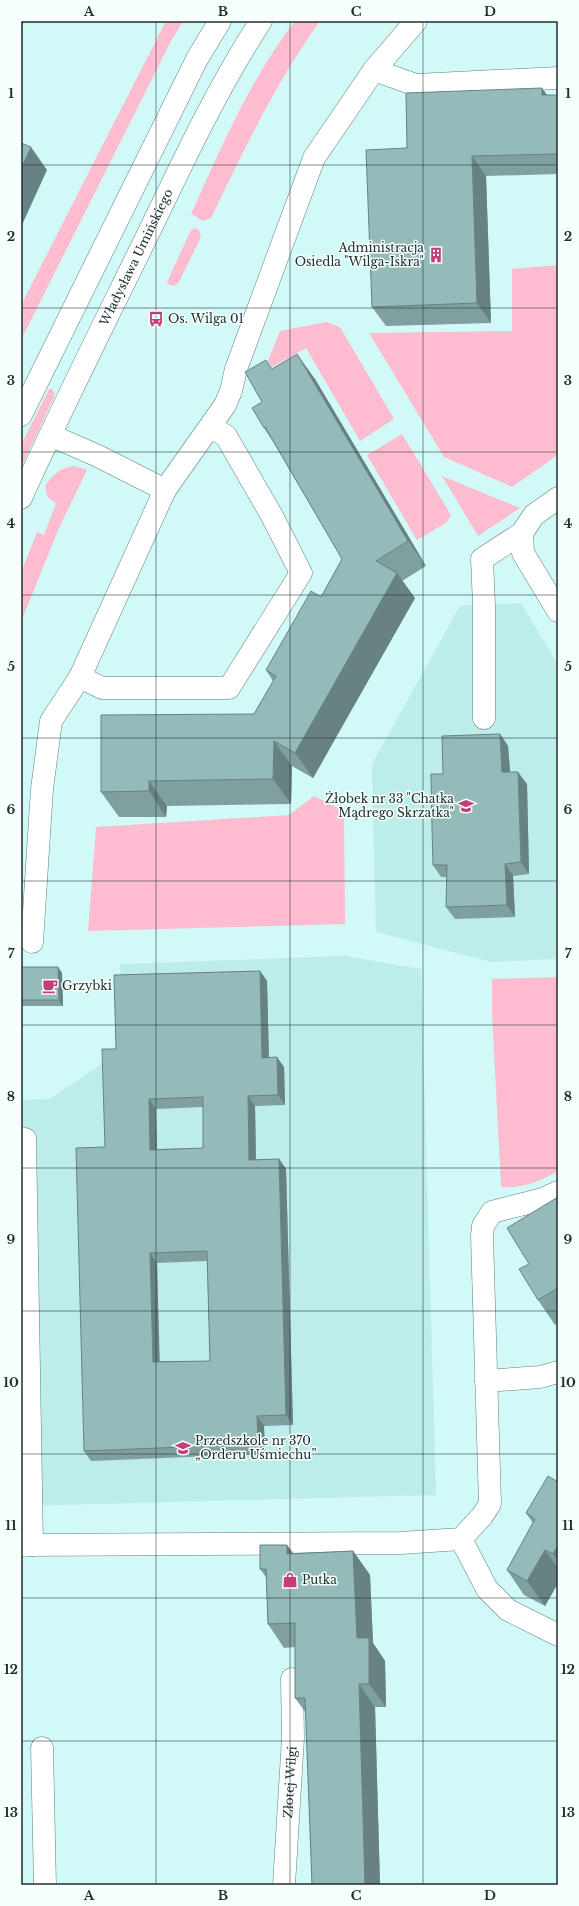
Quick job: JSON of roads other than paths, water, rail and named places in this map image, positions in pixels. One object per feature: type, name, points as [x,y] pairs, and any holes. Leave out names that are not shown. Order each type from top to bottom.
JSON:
[{"type":"street","points":[[21,415],[79,301],[197,59],[220,21]]},
{"type":"street","name":"Władysława Umińskiego","points":[[21,498],[50,435],[195,138],[246,45],[261,21]]},
{"type":"street","points":[[32,942],[42,789],[51,721],[80,677],[165,490],[211,428],[225,405],[231,391],[236,369],[314,158],[374,70],[416,21]]},
{"type":"street","points":[[374,70],[416,85],[558,78]]},
{"type":"street","points":[[80,677],[102,688],[229,688],[301,573],[272,516],[226,436],[211,428]]},
{"type":"street","points":[[50,435],[98,456],[165,490]]},
{"type":"street","points":[[484,718],[484,605],[482,559],[522,533],[534,515],[558,498]]},
{"type":"street","points":[[522,533],[523,553],[558,611]]},
{"type":"street","points":[[24,1139],[26,1545],[401,1543],[462,1539],[482,1516],[490,1504],[482,1236],[483,1226],[492,1212],[543,1199],[558,1192]]},
{"type":"street","points":[[486,1381],[540,1377],[558,1372]]},
{"type":"street","points":[[462,1539],[487,1589],[508,1610],[558,1635]]},
{"type":"street","name":"Złotej Wilgi","points":[[284,1885],[294,1738],[292,1679]]},
{"type":"street","points":[[42,1748],[44,1885]]},
{"type":"place","name":"Administracja Osiedla \"Wilga-Iskra\"","points":[[436,255]]},
{"type":"place","name":"Os. Wilga 01","points":[[156,319]]},
{"type":"place","name":"Żłobek nr 33 \"Chatka Mądrego Skrzatka\"","points":[[466,806]]},
{"type":"place","name":"Grzybki","points":[[50,986]]},
{"type":"place","name":"Przedszkole nr 370 „Orderu Uśmiechu”","points":[[183,1448]]},
{"type":"place","name":"Putka","points":[[290,1580]]}]
